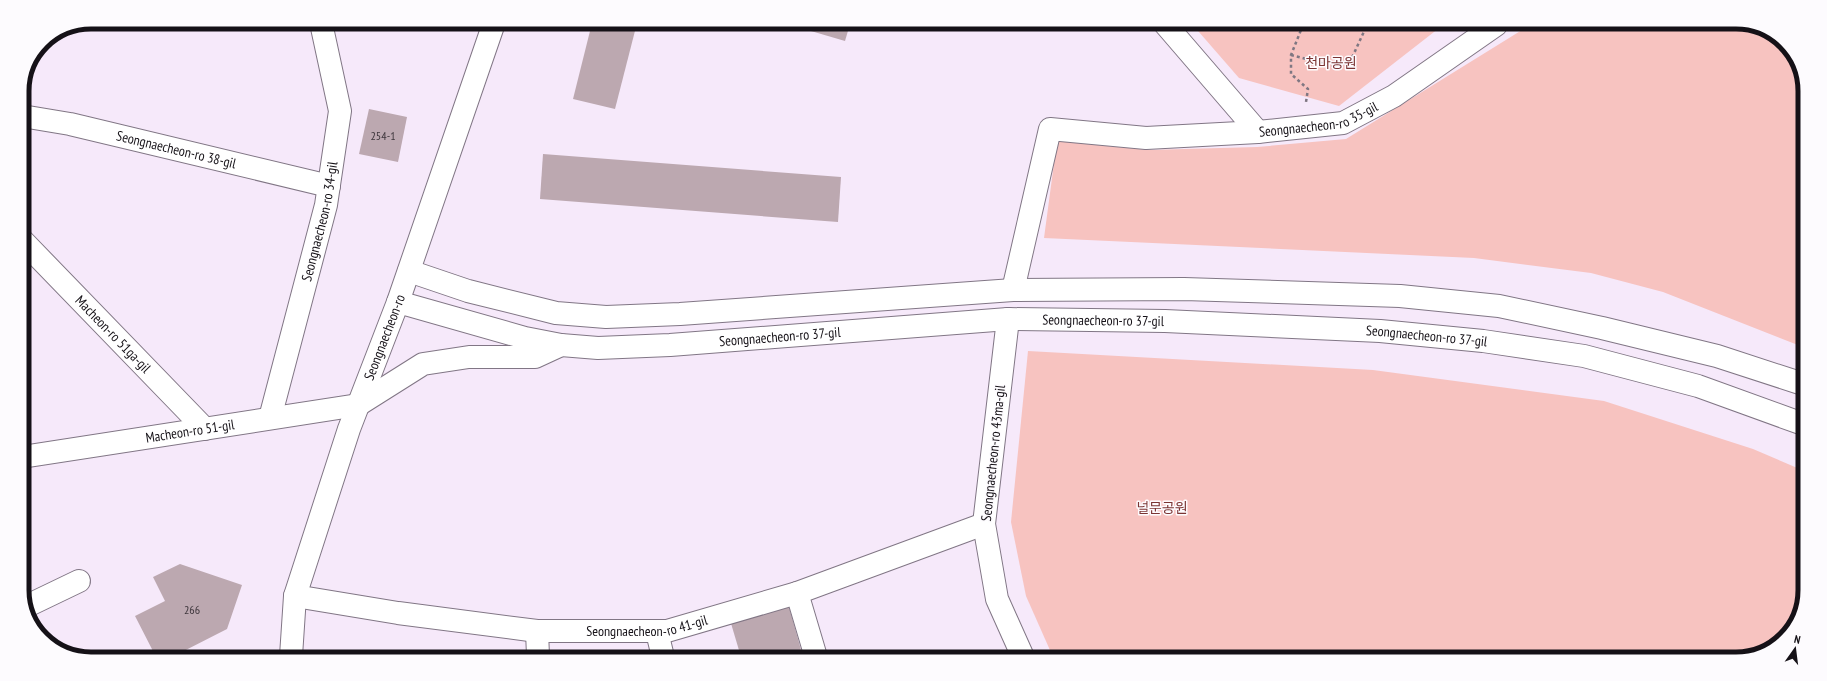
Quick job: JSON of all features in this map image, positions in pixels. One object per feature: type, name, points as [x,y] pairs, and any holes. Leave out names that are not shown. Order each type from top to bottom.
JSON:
[{"type":"street","name":"Seongnaecheon-ro 34-gil","points":[[270,418],[326,205],[340,111],[322,29]]},
{"type":"street","name":"Seongnaecheon-ro","points":[[291,652],[295,596],[358,405],[398,302],[492,29]]},
{"type":"street","name":"Seongnaecheon-ro 35-gil","points":[[1169,29],[1258,132],[1343,123],[1394,96],[1490,29]]},
{"type":"street","name":"Seongnaecheon-ro 38-gil","points":[[29,117],[70,124],[329,186]]},
{"type":"street","name":"Seongnaecheon-ro 43ma-gil","points":[[1021,652],[997,599],[984,524],[1012,290],[1050,129],[1146,138],[1258,132]]},
{"type":"street","name":"Macheon-ro 51ga-gil","points":[[29,247],[205,429]]},
{"type":"street","name":"Seongnaecheon-ro 37-gil","points":[[409,271],[468,292],[556,313],[606,316],[680,314],[1012,290],[1184,289],[1400,296],[1498,306],[1717,356],[1798,382]]},
{"type":"street","name":"Seongnaecheon-ro 37-gil","points":[[398,302],[525,338],[560,345],[598,348],[670,345],[1008,319],[1165,321],[1380,331],[1483,341],[1584,356],[1698,386],[1798,423]]},
{"type":"street","points":[[358,405],[423,364],[469,357],[535,357],[560,345]]},
{"type":"street","name":"Macheon-ro 51-gil","points":[[29,456],[358,405]]},
{"type":"street","name":"Seongnaecheon-ro 41-gil","points":[[295,596],[398,613],[537,631],[667,632],[797,594],[984,524]]},
{"type":"street","points":[[31,604],[79,581]]},
{"type":"street","points":[[797,594],[814,652]]},
{"type":"street","points":[[537,631],[538,652]]},
{"type":"street","points":[[657,632],[662,652]]},
{"type":"path","points":[[1301,29],[1291,55],[1291,74],[1308,89]]},
{"type":"path","points":[[1291,55],[1333,66],[1350,62],[1365,29]]},
{"type":"green space","name":"천마공원","points":[[1196,29],[1438,29],[1339,106],[1239,78]]},
{"type":"green space","points":[[1524,29],[1736,29],[1748,30],[1763,35],[1780,47],[1790,60],[1795,71],[1798,87],[1798,345],[1663,292],[1591,273],[1474,258],[1044,238],[1057,141],[1148,150],[1257,147],[1346,139]]},
{"type":"green space","name":"널문공원","points":[[1028,351],[1373,370],[1604,401],[1753,449],[1798,468],[1798,590],[1795,610],[1784,629],[1775,629],[1775,638],[1752,650],[1736,652],[1051,652],[1026,596],[1011,522]]},
{"type":"building","points":[[590,29],[635,29],[615,109],[573,99]]},
{"type":"building","points":[[804,29],[849,29],[845,41]]},
{"type":"building","points":[[369,109],[407,117],[398,162],[359,154]]},
{"type":"building","points":[[543,154],[841,177],[838,222],[540,199]]},
{"type":"building","points":[[180,564],[242,585],[227,629],[182,652],[153,652],[135,616],[165,601],[153,577]]},
{"type":"building","points":[[788,603],[802,652],[740,652],[730,620]]}]
